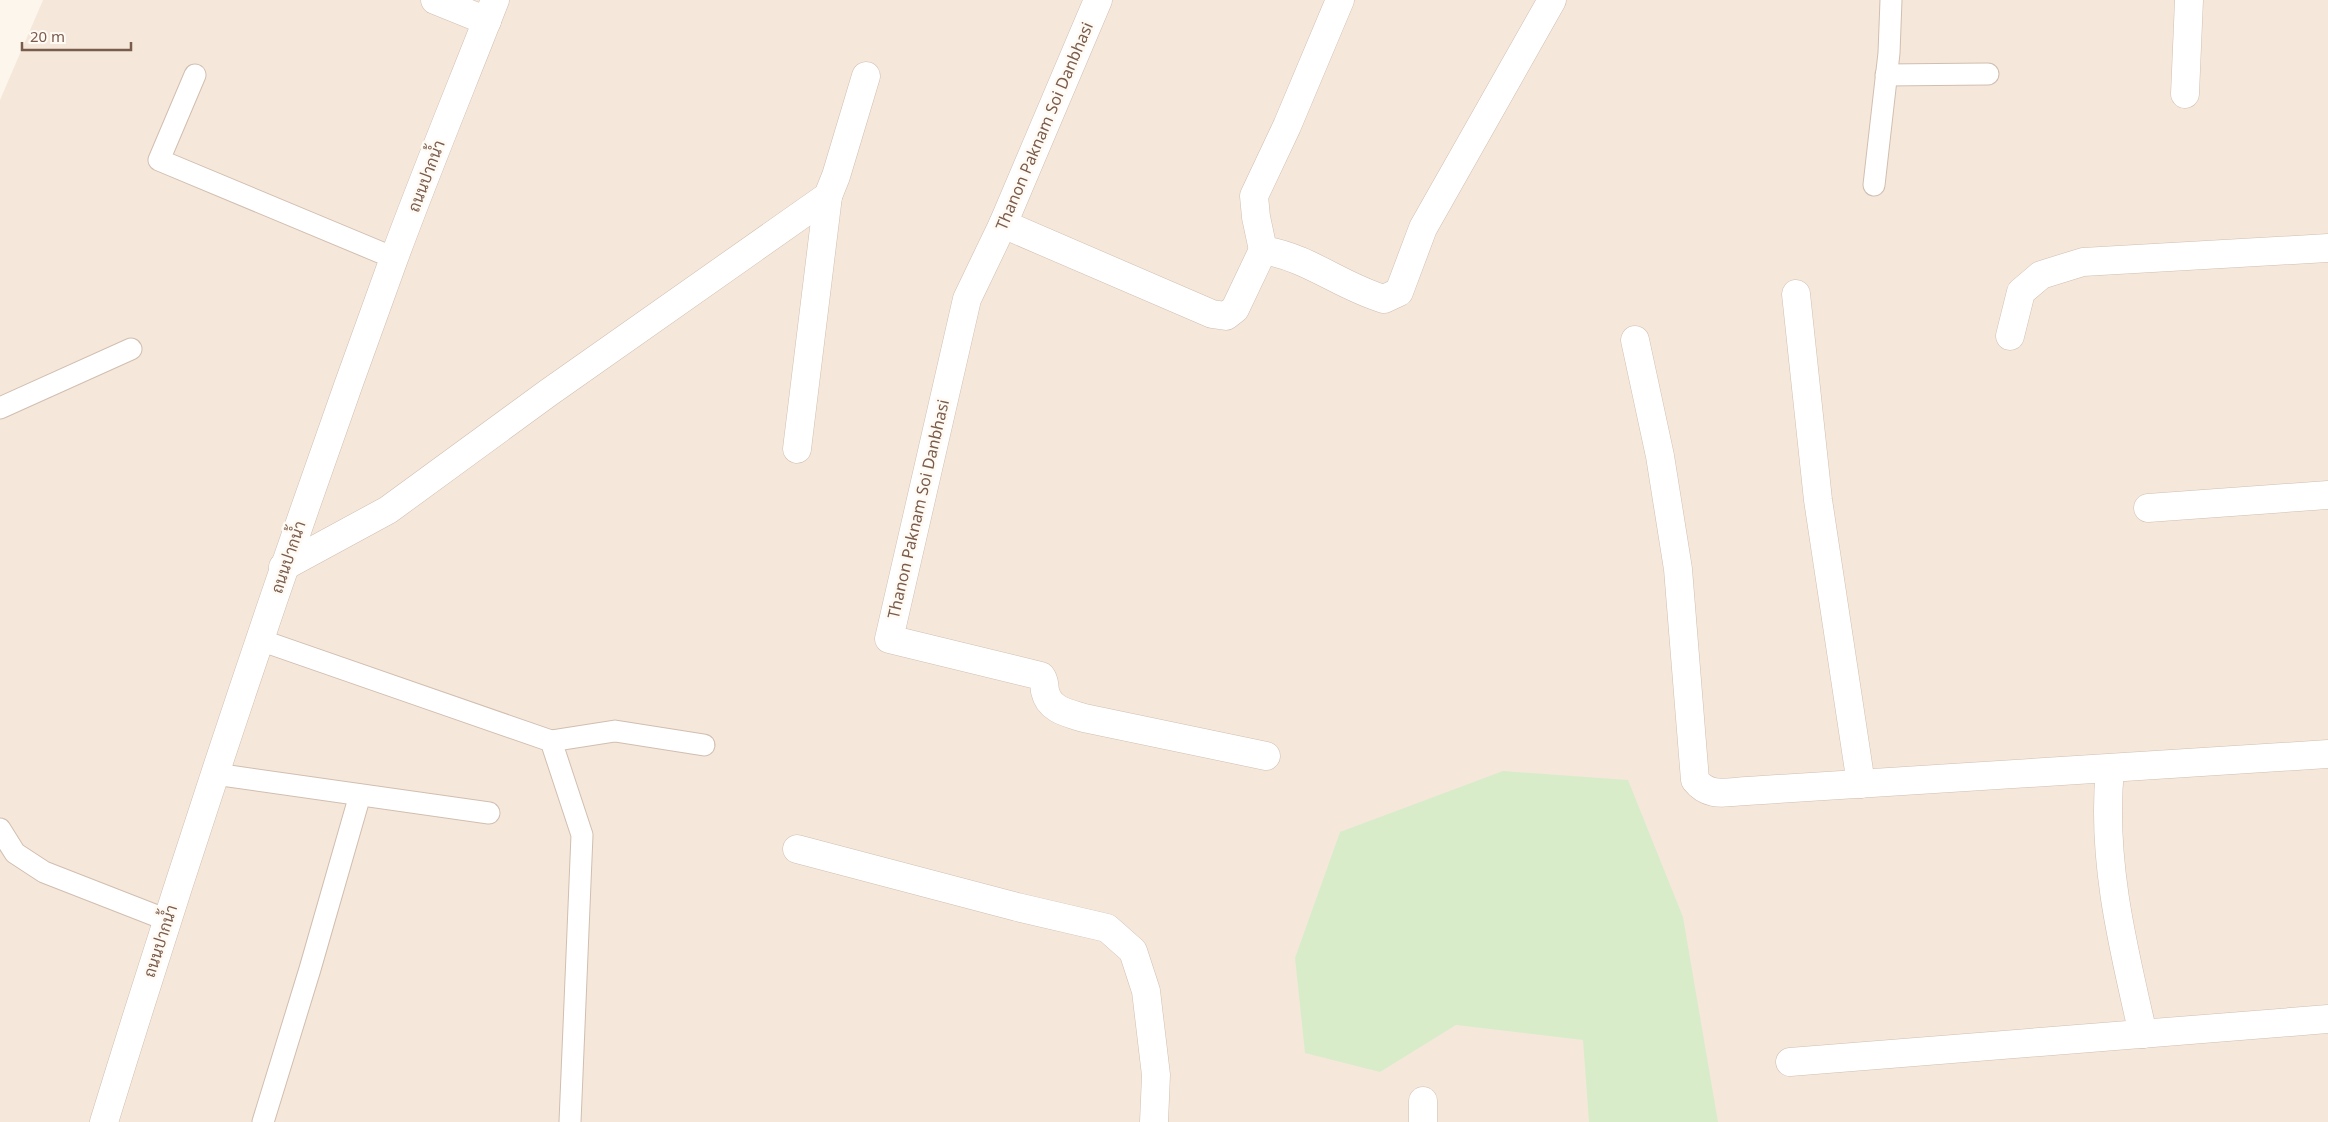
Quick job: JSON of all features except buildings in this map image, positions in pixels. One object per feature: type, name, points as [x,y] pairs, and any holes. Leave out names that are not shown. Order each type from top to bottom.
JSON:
[{"type":"street","points":[[435,0],[491,10]]},
{"type":"street","name":"Thanon Paknam Soi Danbhasi","points":[[1098,0],[1003,224],[966,299],[889,639],[1040,676],[1044,680],[1048,700],[1055,708],[1084,718],[1266,756]]},
{"type":"street","points":[[1003,224],[1212,314],[1226,316],[1236,310],[1263,250],[1254,196],[1287,126],[1340,0]]},
{"type":"street","points":[[1263,250],[1285,254],[1315,266],[1367,294],[1384,299],[1399,292],[1423,228],[1552,0]]},
{"type":"street","points":[[2186,94],[2189,0]]},
{"type":"street","name":"ถนนปากน้ำ","points":[[104,1122],[167,920],[283,567],[394,258],[491,10]]},
{"type":"street","points":[[797,449],[828,196],[866,76]]},
{"type":"street","points":[[283,567],[388,510],[548,393],[828,196]]},
{"type":"street","points":[[2010,336],[2022,292],[2041,275],[2082,262],[2328,248]]},
{"type":"street","points":[[1796,294],[1818,500],[1861,784]]},
{"type":"street","points":[[1634,340],[1660,456],[1678,570],[1695,780],[1702,789],[1715,793],[2328,754]]},
{"type":"street","points":[[2148,508],[2328,495]]},
{"type":"street","points":[[2110,769],[2108,834],[2112,887],[2143,1034]]},
{"type":"street","points":[[797,849],[1018,907],[1107,928],[1133,951],[1146,991],[1156,1075],[1154,1122]]},
{"type":"street","points":[[1790,1062],[2328,1020]]},
{"type":"lane","points":[[1874,185],[1886,75],[1891,0]]},
{"type":"lane","points":[[1886,75],[1988,74]]},
{"type":"lane","points":[[195,75],[159,160],[394,258]]},
{"type":"lane","points":[[0,408],[131,349]]},
{"type":"lane","points":[[260,640],[551,741],[614,731],[704,746]]},
{"type":"lane","points":[[551,741],[582,835],[570,1122]]},
{"type":"lane","points":[[215,774],[489,813]]},
{"type":"lane","points":[[263,1122],[310,969],[360,795]]},
{"type":"lane","points":[[0,829],[15,853],[44,872],[167,920]]},
{"type":"shaded area","points":[[43,0],[2328,0],[2328,1122],[0,1122],[0,100]]},
{"type":"green space","points":[[1503,771],[1628,780],[1683,917],[1718,1122],[1589,1122],[1583,1040],[1456,1025],[1380,1072],[1305,1053],[1295,958],[1340,832]]}]
